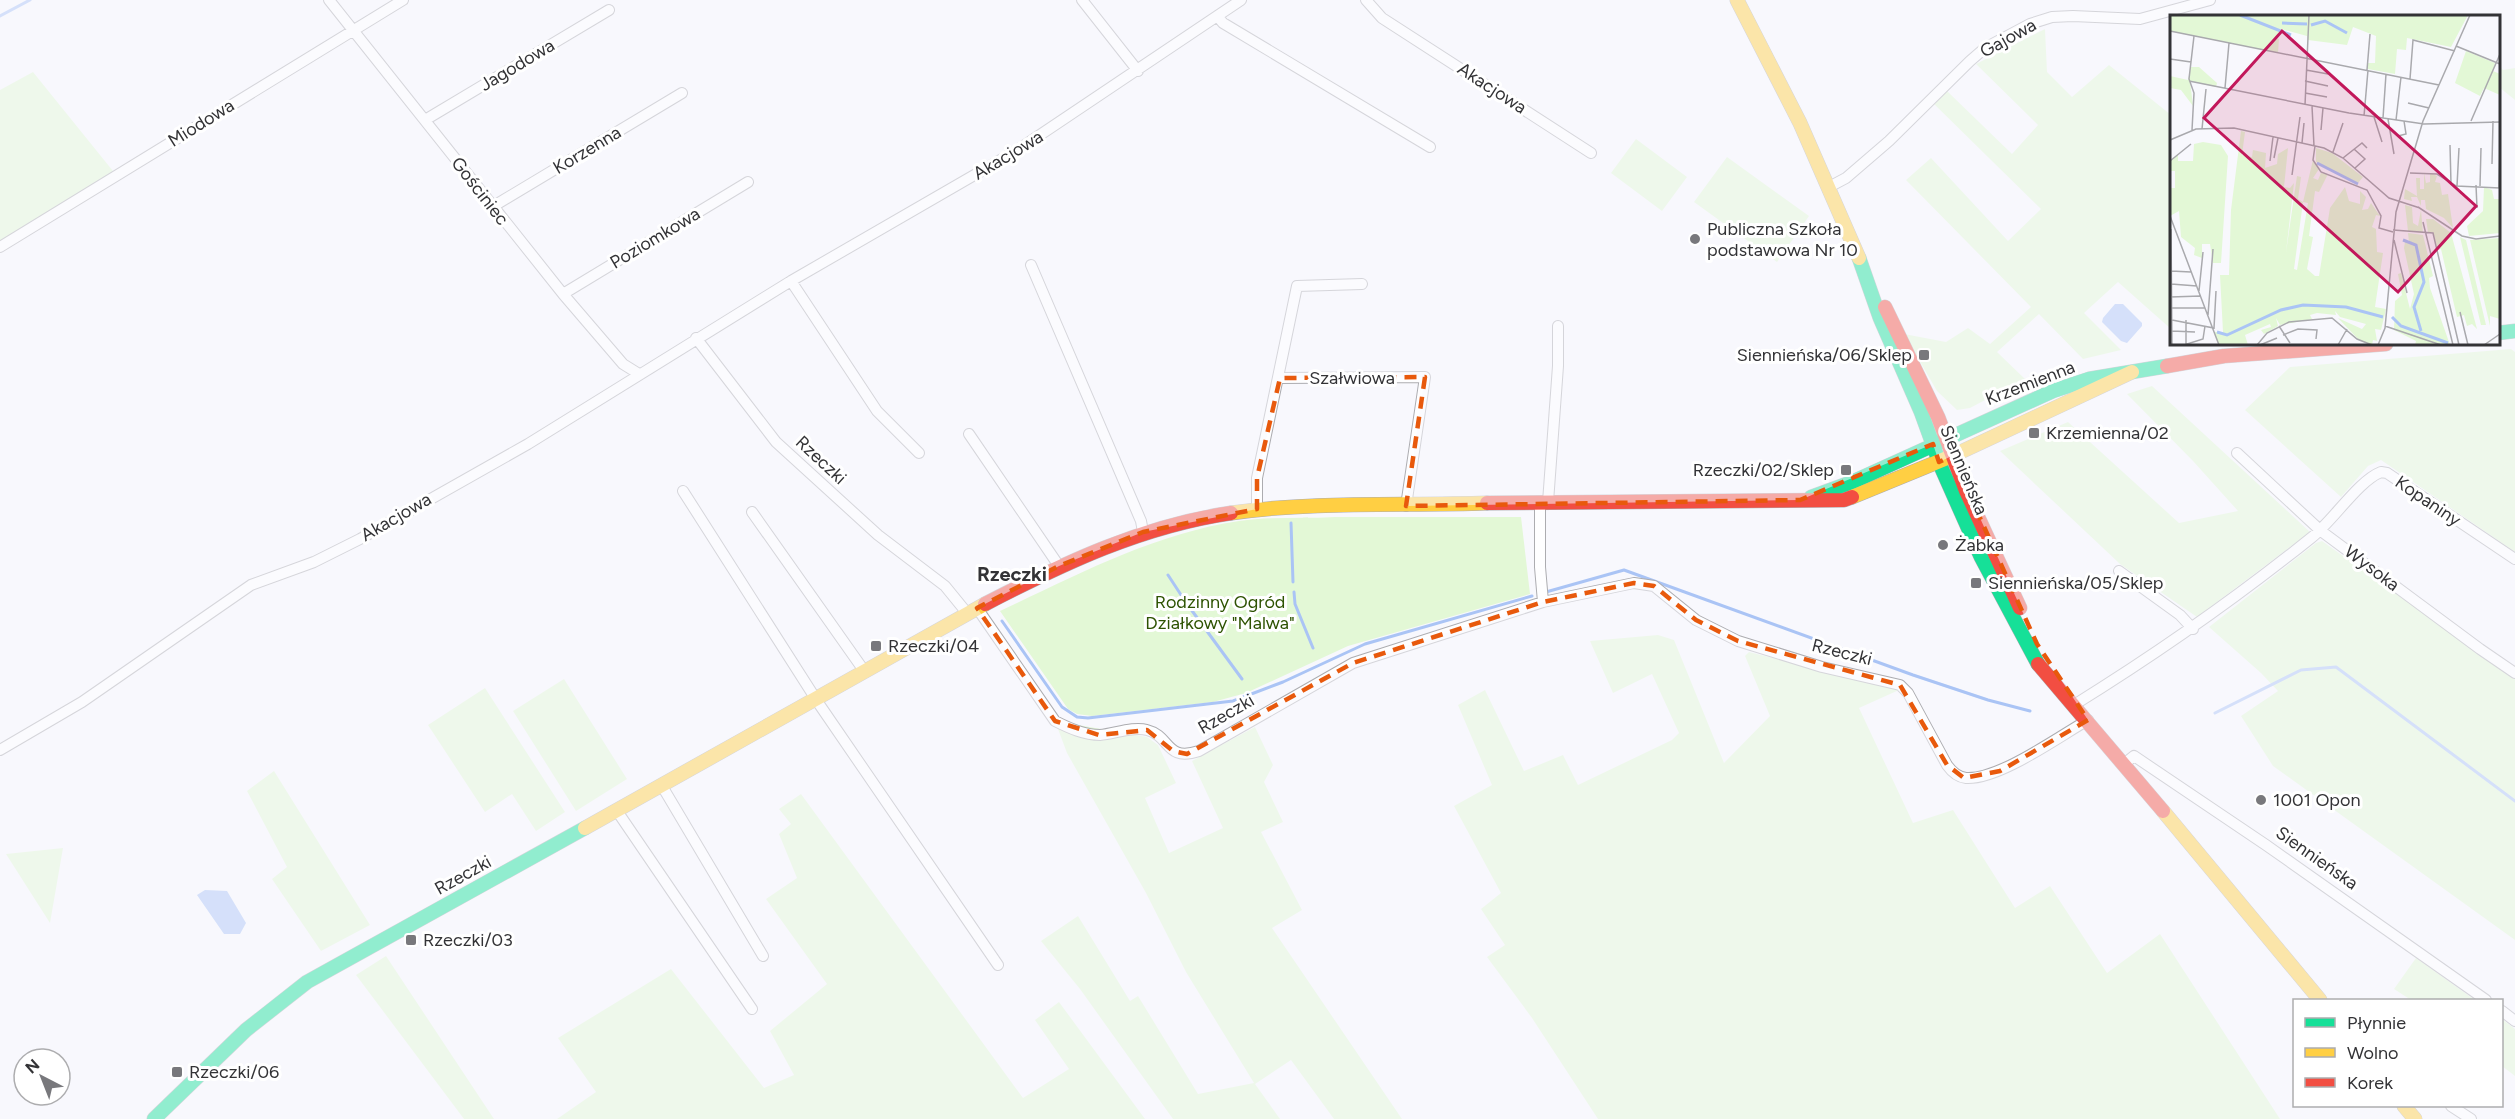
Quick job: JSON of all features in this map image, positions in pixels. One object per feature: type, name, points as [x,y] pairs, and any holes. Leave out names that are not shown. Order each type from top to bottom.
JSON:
[{"type":"main road","name":"Siennieńska","points":[[1737,0],[1800,123],[1829,187],[1863,266],[1880,318],[1939,441],[1981,557],[2031,652],[2043,672],[2088,720],[2319,999]]},
{"type":"main road","points":[[2500,333],[2515,331]]},
{"type":"main road","name":"Krzemienna","points":[[1939,441],[2053,390],[2089,380],[2224,356],[2372,345]]},
{"type":"main road","name":"Krzemienna","points":[[1946,459],[2132,372]]},
{"type":"main road","name":"Rzeczki","points":[[1800,500],[1852,482],[1939,441]]},
{"type":"main road","name":"Rzeczki","points":[[154,1119],[236,1039],[281,1000],[307,982],[972,611],[1059,566],[1143,532],[1202,518],[1257,509],[1320,506],[1845,500],[1946,459]]},
{"type":"main road","points":[[2405,1107],[2415,1119]]},
{"type":"street","name":"Gościniec","points":[[328,0],[563,294],[623,364],[639,374]]},
{"type":"street","name":"Miodowa","points":[[0,247],[403,0]]},
{"type":"street","points":[[1082,0],[1138,71]]},
{"type":"street","name":"Akacjowa","points":[[0,750],[82,702],[251,585],[314,562],[360,539],[528,444],[696,338],[1016,151],[1241,0]]},
{"type":"street","name":"Akacjowa","points":[[1366,0],[1382,18],[1591,153]]},
{"type":"street","name":"Gajowa","points":[[1829,187],[1846,178],[1889,141],[1985,48],[2030,24],[2046,18],[2073,16],[2140,19],[2202,1]]},
{"type":"street","name":"Jagodowa","points":[[425,120],[609,10]]},
{"type":"street","points":[[1217,16],[1223,23],[1430,147]]},
{"type":"street","name":"Korzenna","points":[[492,207],[682,93]]},
{"type":"street","name":"Poziomkowa","points":[[563,294],[747,182]]},
{"type":"street","points":[[1031,265],[1108,441],[1141,521],[1143,532]]},
{"type":"street","points":[[791,281],[877,411],[919,453]]},
{"type":"street","name":"Szałwiowa","points":[[1257,509],[1257,478],[1280,378],[1297,286],[1362,284]]},
{"type":"street","points":[[1543,602],[1540,567],[1544,502],[1558,366],[1558,326]]},
{"type":"street","name":"Rzeczki","points":[[696,338],[776,442],[878,535],[945,586],[972,611],[1055,722],[1076,731],[1099,735],[1147,730],[1160,738],[1173,751],[1187,754],[1199,750],[1353,663],[1543,602],[1634,583],[1654,586],[1696,620],[1738,641],[1822,667],[1900,685],[1908,693],[1947,765],[1954,773],[1964,778],[2001,771],[2088,720]]},
{"type":"street","name":"Szałwiowa","points":[[1280,378],[1425,378],[1406,506]]},
{"type":"street","points":[[969,434],[1059,566]]},
{"type":"street","name":"Wysoka","points":[[2237,453],[2321,531],[2515,673]]},
{"type":"street","name":"Kopaniny","points":[[2321,531],[2369,479],[2381,472],[2387,473],[2515,559]]},
{"type":"street","points":[[683,491],[816,699],[998,965]]},
{"type":"street","points":[[752,513],[865,672]]},
{"type":"street","points":[[2074,705],[2193,629],[2321,531]]},
{"type":"street","points":[[2119,571],[2180,615],[2193,629]]},
{"type":"street","name":"Siennieńska","points":[[2124,764],[2134,756],[2266,844],[2485,999]]},
{"type":"street","points":[[662,786],[763,956]]},
{"type":"street","points":[[617,811],[752,1009]]},
{"type":"street","points":[[2503,1012],[2515,1021]]},
{"type":"street","points":[[2453,1107],[2471,1119]]},
{"type":"highlighted area","points":[[1425,377],[1406,506],[1800,500],[1933,444],[1939,462],[1952,456],[2037,644],[2088,720],[2000,771],[1964,778],[1947,765],[1900,685],[1738,641],[1696,620],[1654,586],[1634,583],[1543,602],[1353,663],[1187,754],[1173,751],[1147,730],[1099,735],[1055,721],[977,608],[1059,566],[1143,532],[1257,509],[1257,478],[1280,378]]},
{"type":"green space","points":[[2045,29],[2047,72],[2072,97],[2109,65],[2170,114],[2170,328],[2118,282],[2084,313],[2121,350],[2083,359],[2039,314],[1997,352],[2025,379],[1970,408],[1957,410],[1937,391],[1904,334],[1946,342],[1968,328],[1990,344],[2031,307],[1906,180],[1931,158],[2008,241],[2041,209],[1933,103],[1946,90],[2012,154],[2038,125],[1976,64]]},
{"type":"green space","points":[[2500,66],[2503,70],[2515,68],[2515,100],[2500,88]]},
{"type":"green space","points":[[33,72],[117,176],[0,247],[0,90]]},
{"type":"green space","points":[[1636,139],[1687,177],[1662,211],[1611,173]]},
{"type":"green space","points":[[1727,157],[1809,216],[1777,262],[1694,202]]},
{"type":"green space","points":[[2511,349],[2515,352],[2515,552],[2381,460],[2368,466],[2341,497],[2245,410],[2290,367]]},
{"type":"green space","points":[[2152,386],[2310,532],[2197,617],[2120,564],[2000,451],[2068,422],[2179,523],[2238,511],[2127,394]]},
{"type":"green space","name":"Rodzinny Ogród Działkowy \"Malwa\"","points":[[1521,517],[1530,594],[1348,646],[1246,693],[1213,702],[1092,716],[1077,714],[1068,709],[1000,611],[1116,557],[1176,535],[1251,519]]},
{"type":"green space","points":[[2322,541],[2515,678],[2515,940],[2273,766],[2241,716],[2278,691],[2209,627],[2316,543]]},
{"type":"green space","points":[[1658,635],[1674,640],[1724,763],[1770,716],[1745,656],[1749,652],[1899,690],[1859,708],[1913,823],[1953,810],[2015,908],[2050,886],[2107,973],[2160,934],[2280,1119],[1598,1119],[1532,1018],[1487,957],[1505,945],[1481,909],[1501,893],[1454,806],[1492,785],[1458,705],[1485,690],[1524,771],[1563,755],[1578,785],[1672,740],[1679,733],[1652,674],[1613,693],[1590,641]]},
{"type":"green space","points":[[564,679],[627,779],[576,811],[513,711]]},
{"type":"green space","points":[[485,688],[565,812],[536,831],[512,794],[485,812],[428,725]]},
{"type":"green space","points":[[1055,721],[1147,737],[1158,745],[1176,783],[1145,798],[1169,853],[1223,828],[1192,761],[1255,727],[1273,765],[1264,782],[1283,822],[1261,832],[1302,910],[1272,928],[1402,1119],[1334,1119],[1291,1060],[1255,1084],[1280,1119],[1173,1119],[1080,989],[1041,941],[1078,916],[1130,1001],[1138,996],[1198,1094],[1254,1083],[1186,972],[1146,893],[1067,753]]},
{"type":"green space","points":[[274,771],[370,925],[321,951],[272,879],[287,867],[247,791]]},
{"type":"green space","points":[[801,794],[1023,1098],[1069,1069],[1035,1020],[1059,1002],[1145,1119],[557,1119],[596,1092],[558,1038],[671,969],[764,1088],[794,1075],[770,1031],[827,984],[766,899],[797,878],[779,834],[791,824],[779,809]]},
{"type":"green space","points":[[63,848],[50,923],[6,854]]},
{"type":"green space","points":[[386,956],[494,1119],[464,1119],[356,975]]},
{"type":"green space","points":[[2416,958],[2474,999],[2409,999],[2394,989]]},
{"type":"green space","points":[[2503,1020],[2515,1029],[2515,1076],[2503,1067]]},
{"type":"water","points":[[2115,304],[2123,304],[2142,323],[2127,343],[2121,341],[2102,322]]},
{"type":"water","points":[[205,890],[227,891],[246,923],[240,934],[224,934],[197,895]]},
{"type":"waterway","points":[[0,16],[30,0]]},
{"type":"waterway","points":[[1291,523],[1293,582]]},
{"type":"waterway","points":[[1546,592],[1624,570],[1913,675],[1988,700],[2030,711]]},
{"type":"waterway","points":[[1168,575],[1185,601]]},
{"type":"waterway","points":[[1294,592],[1295,604],[1313,648]]},
{"type":"waterway","points":[[1002,621],[1062,707],[1077,717],[1088,718],[1233,701],[1283,682],[1365,644],[1532,596]]},
{"type":"waterway","points":[[1190,608],[1242,679]]},
{"type":"waterway","points":[[2215,713],[2301,670],[2336,667],[2515,801]]},
{"type":"traffic: fast","points":[[1859,258],[1880,318],[1921,412],[1941,467],[1981,557],[2038,664]]},
{"type":"traffic: fast","points":[[2500,333],[2515,331]]},
{"type":"traffic: fast","points":[[1811,497],[1852,482],[2053,391],[2089,379],[2167,366]]},
{"type":"traffic: fast","points":[[154,1119],[246,1030],[307,982],[585,828]]},
{"type":"traffic: slow","points":[[1737,0],[1800,123],[1859,258]]},
{"type":"traffic: slow","points":[[1852,497],[1952,456],[2132,372]]},
{"type":"traffic: slow","points":[[1231,513],[1327,505],[1487,503]]},
{"type":"traffic: slow","points":[[585,828],[985,604]]},
{"type":"traffic: slow","points":[[2163,811],[2319,999]]},
{"type":"traffic: slow","points":[[2405,1107],[2415,1119]]},
{"type":"traffic: jam","points":[[1885,307],[1938,417],[1966,491],[2020,608]]},
{"type":"traffic: jam","points":[[2167,366],[2224,356],[2372,345]]},
{"type":"traffic: jam","points":[[1487,503],[1844,500],[1852,497]]},
{"type":"traffic: jam","points":[[985,604],[1044,574],[1104,548],[1166,527],[1231,513]]},
{"type":"traffic: jam","points":[[2038,664],[2163,811]]},
{"type":"place","name":"Publiczna Szkoła podstawowa Nr 10","points":[[1695,239]]},
{"type":"place","name":"Siennieńska/06/Sklep","points":[[1924,355]]},
{"type":"place","name":"Krzemienna/02","points":[[2034,433]]},
{"type":"place","name":"Rzeczki/02/Sklep","points":[[1846,470]]},
{"type":"place","name":"Żabka","points":[[1943,545]]},
{"type":"place","name":"Siennieńska/05/Sklep","points":[[1976,583]]},
{"type":"place","name":"Rzeczki/04","points":[[876,646]]},
{"type":"place","name":"1001 Opon","points":[[2261,800]]},
{"type":"place","name":"Rzeczki/03","points":[[411,940]]},
{"type":"place","name":"Rzeczki/06","points":[[177,1072]]},
{"type":"district","name":"Rzeczki","points":[[1012,574]]}]
